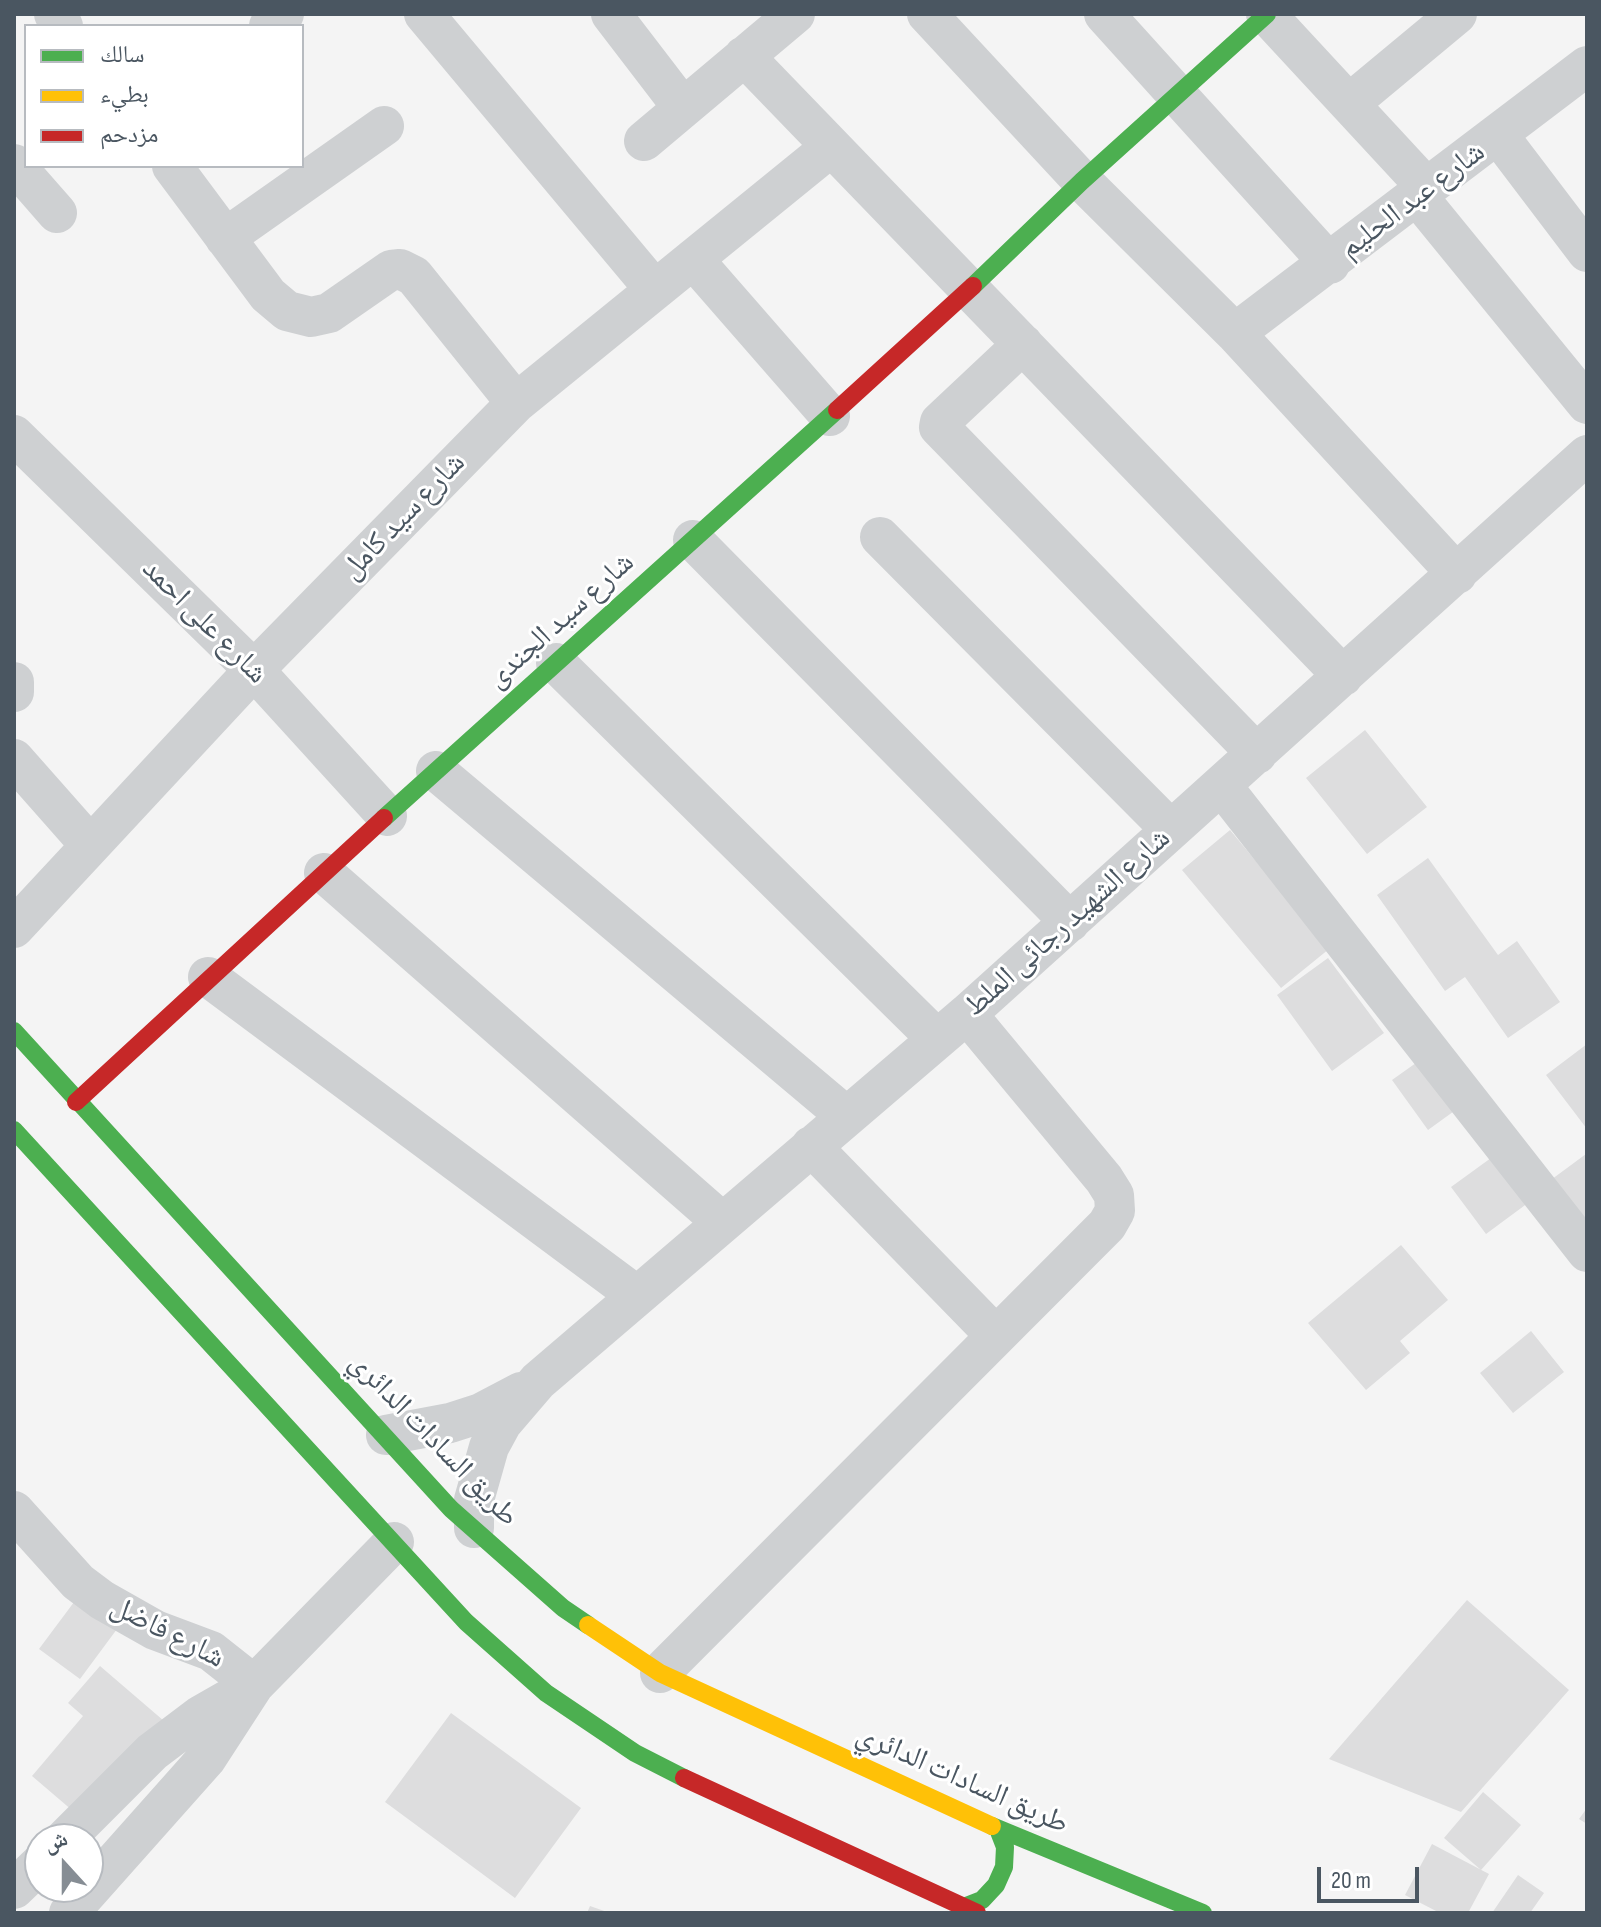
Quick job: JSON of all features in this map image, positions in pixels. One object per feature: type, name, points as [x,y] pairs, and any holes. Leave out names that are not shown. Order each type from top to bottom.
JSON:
[{"type":"main road","name":"شارع سيد الجندى","points":[[76,1102],[208,977],[969,290],[1082,181],[1266,14]]},
{"type":"main road","name":"طريق السادات الدائري","points":[[14,1031],[451,1509],[563,1608],[660,1673],[998,1829],[1191,1911]]},
{"type":"main road","points":[[14,1130],[466,1622],[535,1683],[635,1753],[731,1802],[970,1910],[996,1885],[1004,1867],[1005,1847],[998,1829]]},
{"type":"street","points":[[424,14],[655,290]]},
{"type":"street","points":[[611,14],[683,108]]},
{"type":"street","points":[[927,14],[1082,181],[1235,333],[1457,574]]},
{"type":"street","points":[[1104,14],[1330,264]]},
{"type":"street","points":[[1266,14],[1350,103],[1587,404]]},
{"type":"street","points":[[1350,103],[1457,14]]},
{"type":"street","points":[[644,141],[744,56],[777,19]]},
{"type":"street","points":[[744,56],[1343,676]]},
{"type":"street","name":"شارع عبد الحليم","points":[[1235,333],[1499,136],[1587,66]]},
{"type":"street","points":[[225,238],[384,126]]},
{"type":"street","points":[[1499,136],[1587,252]]},
{"type":"street","name":"شارع سيد كامل","points":[[14,928],[254,670],[516,403],[831,147]]},
{"type":"street","points":[[14,164],[57,213]]},
{"type":"street","points":[[173,168],[268,295],[287,311],[300,317],[329,313],[391,270],[400,269],[414,276],[516,403]]},
{"type":"street","points":[[693,259],[830,416]]},
{"type":"street","points":[[1023,344],[940,422],[939,427],[1257,754]]},
{"type":"street","name":"شارع على احمد","points":[[14,435],[254,670],[387,816]]},
{"type":"street","name":"شارع الشهيد رجائى الملط","points":[[474,1528],[474,1500],[489,1447],[502,1423],[538,1381],[1070,922],[1587,455]]},
{"type":"street","points":[[880,537],[1171,830]]},
{"type":"street","points":[[693,540],[1070,922]]},
{"type":"street","points":[[556,663],[952,1026],[1114,1195],[1115,1211],[1107,1225],[660,1673]]},
{"type":"street","points":[[14,682],[14,692]]},
{"type":"street","points":[[14,759],[90,845]]},
{"type":"street","points":[[436,771],[846,1116]]},
{"type":"street","points":[[1222,786],[1587,1252]]},
{"type":"street","points":[[324,873],[722,1222]]},
{"type":"street","points":[[208,977],[636,1295]]},
{"type":"street","points":[[811,1146],[996,1336]]},
{"type":"street","name":"شارع الشهيد رجائى الملط","points":[[386,1435],[419,1431],[481,1413],[538,1381]]},
{"type":"street","name":"شارع فاضل","points":[[14,1511],[78,1582],[102,1600],[155,1630],[211,1651],[254,1685]]},
{"type":"street","points":[[69,1913],[206,1759],[254,1685],[394,1542]]},
{"type":"street","points":[[81,1823],[152,1752],[201,1715],[254,1685]]},
{"type":"building","points":[[1365,730],[1427,807],[1367,854],[1306,778]]},
{"type":"building","points":[[1230,830],[1329,949],[1281,988],[1182,870]]},
{"type":"building","points":[[1428,858],[1498,955],[1517,941],[1560,1002],[1508,1038],[1465,977],[1445,991],[1377,895]]},
{"type":"building","points":[[1328,958],[1384,1033],[1332,1071],[1277,995]]},
{"type":"building","points":[[1444,1043],[1479,1093],[1428,1130],[1392,1080]]},
{"type":"building","points":[[1587,1044],[1587,1129],[1546,1075]]},
{"type":"building","points":[[1502,1150],[1536,1197],[1486,1234],[1451,1187]]},
{"type":"building","points":[[1587,1156],[1587,1236],[1544,1185]]},
{"type":"building","points":[[1401,1245],[1448,1300],[1400,1341],[1410,1353],[1366,1390],[1308,1323]]},
{"type":"building","points":[[1531,1331],[1564,1372],[1513,1413],[1480,1373]]},
{"type":"building","points":[[80,1594],[120,1625],[80,1679],[39,1649]]},
{"type":"building","points":[[1467,1600],[1569,1690],[1461,1812],[1329,1759]]},
{"type":"building","points":[[100,1666],[171,1727],[87,1823],[32,1776],[83,1716],[68,1703]]},
{"type":"building","points":[[451,1713],[581,1808],[515,1898],[385,1802]]},
{"type":"building","points":[[1483,1792],[1521,1825],[1481,1870],[1444,1838]]},
{"type":"building","points":[[1587,1808],[1587,1824],[1579,1819]]},
{"type":"building","points":[[1432,1844],[1489,1874],[1468,1913],[1440,1913],[1405,1895]]},
{"type":"building","points":[[1518,1875],[1544,1893],[1530,1913],[1492,1913]]},
{"type":"building","points":[[590,1906],[610,1913],[587,1913]]},
{"type":"traffic: fast","points":[[973,286],[1082,181],[1267,14]]},
{"type":"traffic: fast","points":[[384,818],[837,410]]},
{"type":"traffic: fast","points":[[14,1031],[451,1509],[563,1608],[588,1625]]},
{"type":"traffic: fast","points":[[14,1130],[466,1622],[546,1693],[635,1753],[684,1778]]},
{"type":"traffic: fast","points":[[992,1826],[1203,1913]]},
{"type":"traffic: fast","points":[[964,1907],[982,1900],[996,1885],[1004,1867],[1005,1847],[998,1829]]},
{"type":"traffic: slow","points":[[588,1625],[660,1673],[992,1826]]},
{"type":"traffic: jam","points":[[837,410],[973,286]]},
{"type":"traffic: jam","points":[[76,1102],[384,818]]},
{"type":"traffic: jam","points":[[684,1778],[977,1913]]}]
